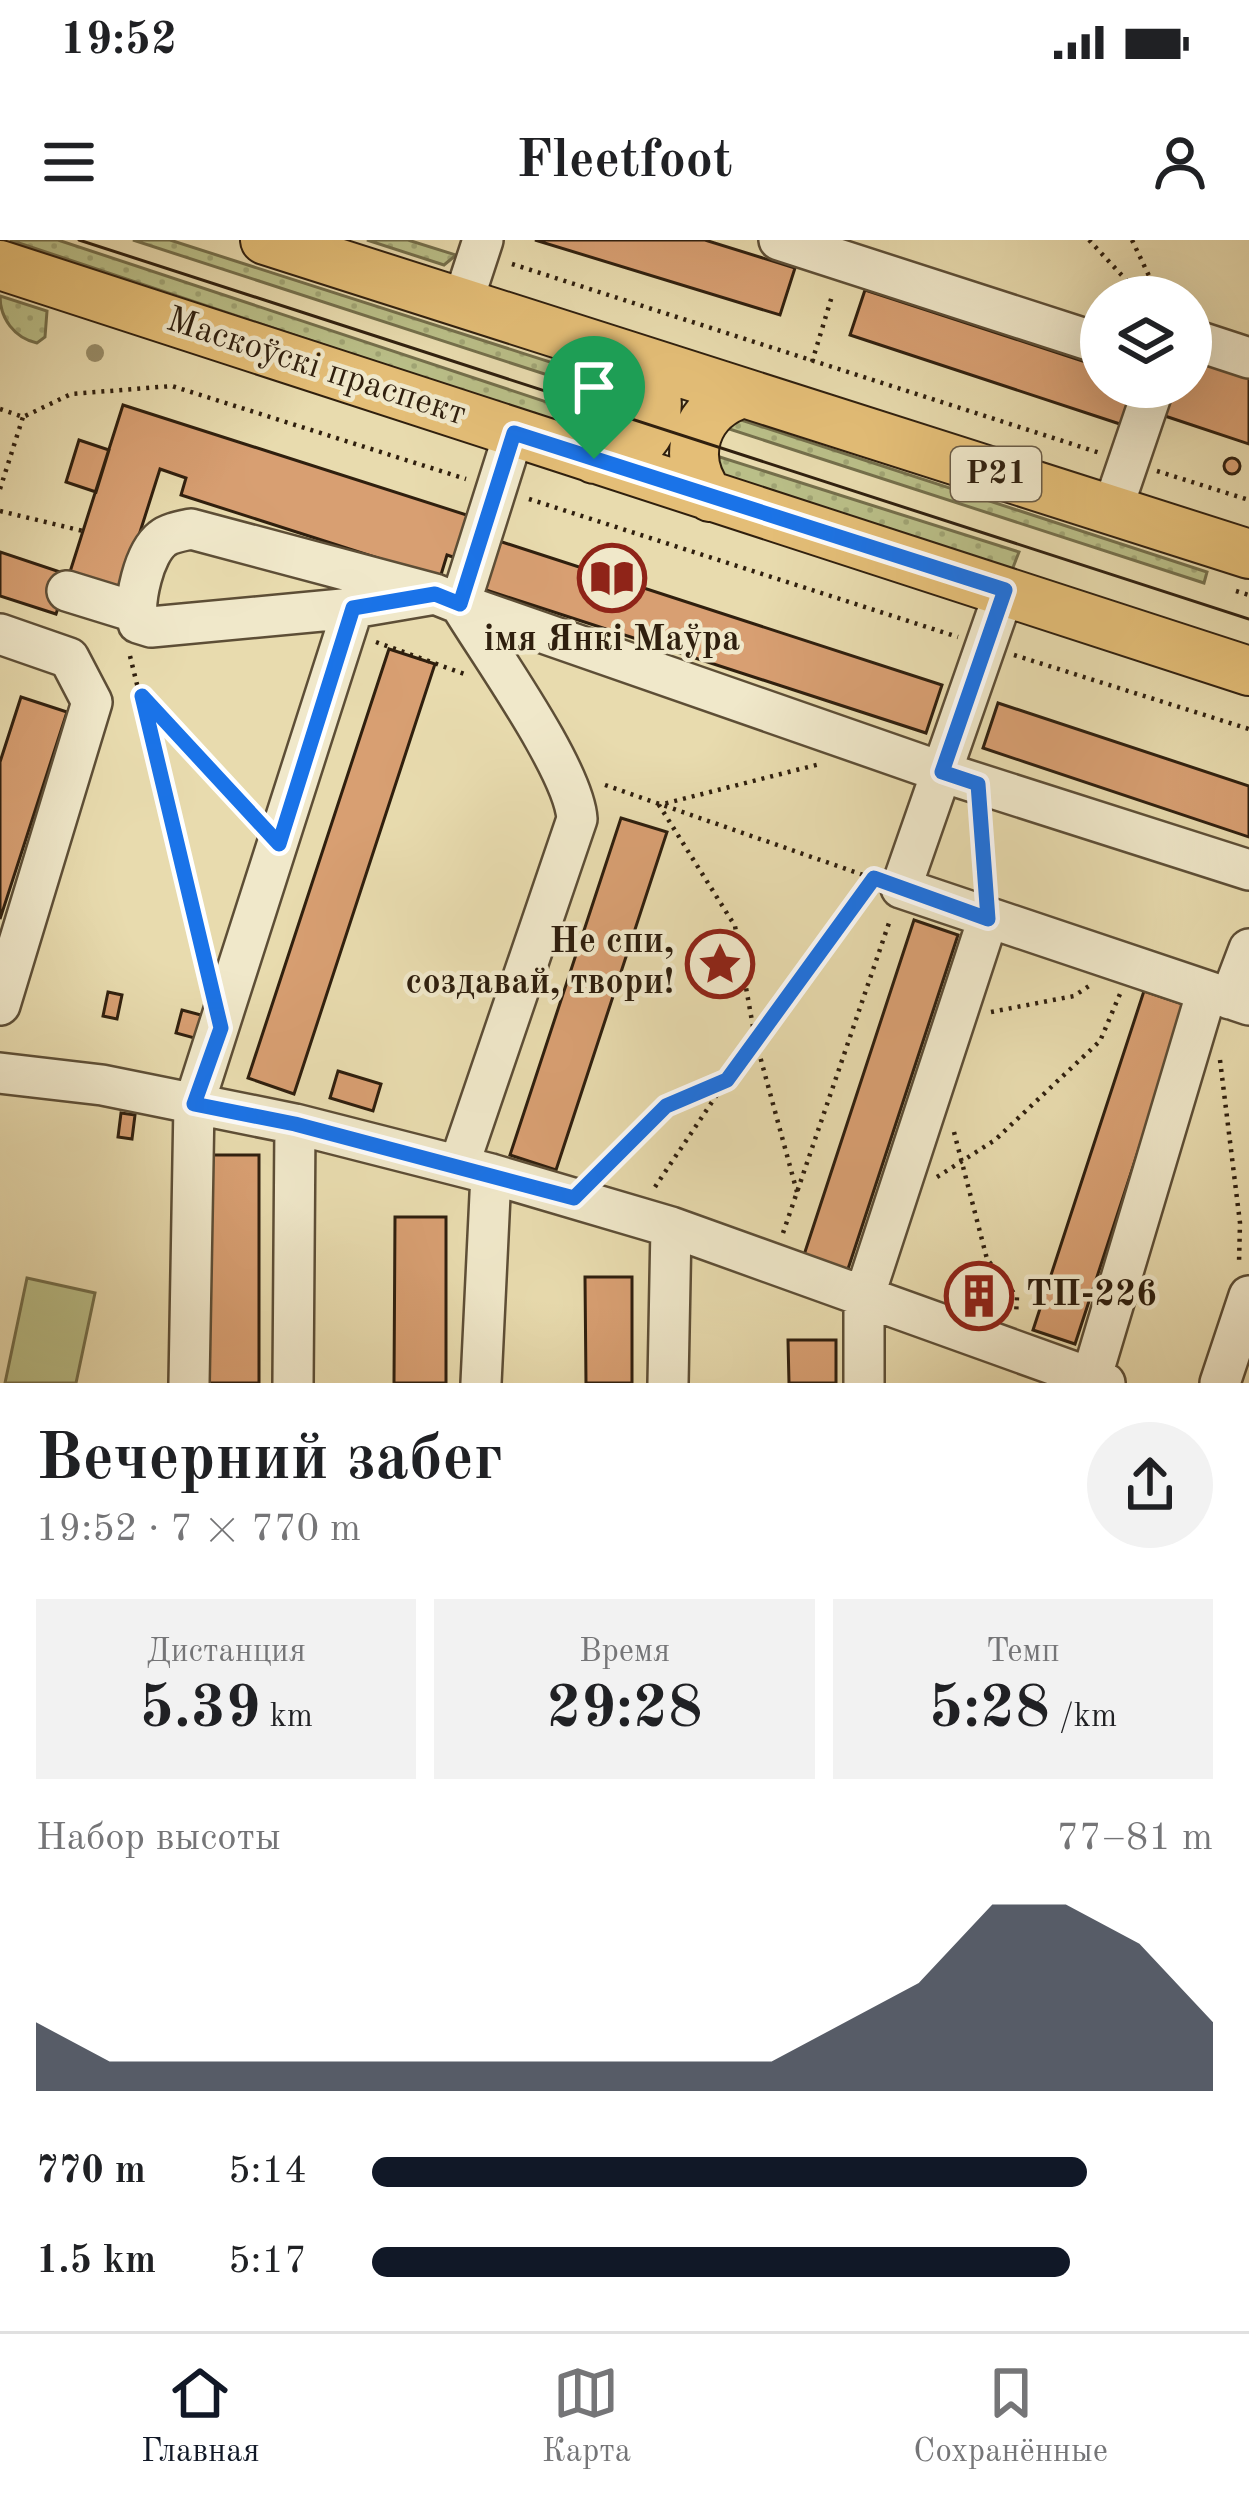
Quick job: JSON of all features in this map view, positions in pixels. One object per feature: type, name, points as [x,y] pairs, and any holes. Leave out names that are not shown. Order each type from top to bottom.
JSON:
[{"type":"main road","name":"Р21","points":[[265,240],[1249,554]]},
{"type":"main road","name":"Маскоўскі праспект","points":[[0,265],[1249,671]]},
{"type":"main road","points":[[594,459],[632,452],[656,420],[654,384],[630,357]]},
{"type":"main road","points":[[710,497],[693,460],[696,433],[715,407],[743,393]]},
{"type":"street","points":[[779,240],[844,265],[1080,338]]},
{"type":"street","points":[[462,304],[481,247]]},
{"type":"street","points":[[1212,346],[1249,358]]},
{"type":"street","points":[[1112,511],[1147,408]]},
{"type":"street","points":[[448,599],[514,433]]},
{"type":"street","points":[[130,626],[149,556],[164,537],[191,529],[448,599],[877,750],[1249,870]]},
{"type":"street","points":[[1005,590],[986,646],[960,778],[888,883],[1222,1001]]},
{"type":"street","points":[[67,591],[130,626],[151,627],[349,619],[448,599]]},
{"type":"street","points":[[448,599],[559,770],[576,803],[577,819],[475,1170],[482,1383]]},
{"type":"street","points":[[189,1383],[194,1104],[349,619]]},
{"type":"street","points":[[0,634],[69,658],[92,702],[0,1005]]},
{"type":"street","points":[[864,1383],[864,1297],[988,919]]},
{"type":"street","points":[[0,1073],[102,1085],[295,1124],[475,1170],[653,1221],[1098,1381],[1222,1001],[1249,949]]},
{"type":"street","points":[[293,1383],[295,1124]]},
{"type":"street","points":[[653,1221],[668,1383]]},
{"type":"street","points":[[1220,1383],[1244,1281]]},
{"type":"path","points":[[1089,240],[1122,276]]},
{"type":"path","points":[[1132,240],[1149,276]]},
{"type":"path","points":[[481,247],[812,362],[1249,500]]},
{"type":"path","points":[[812,362],[844,265]]},
{"type":"path","points":[[0,409],[23,417],[71,394],[172,386],[1249,729]]},
{"type":"path","points":[[0,489],[23,417]]},
{"type":"path","points":[[0,511],[83,531]]},
{"type":"path","points":[[349,619],[512,691]]},
{"type":"path","points":[[130,626],[142,696],[206,962]]},
{"type":"path","points":[[142,696],[279,844]]},
{"type":"path","points":[[659,805],[877,750]]},
{"type":"path","points":[[559,770],[888,883]]},
{"type":"path","points":[[960,778],[988,919]]},
{"type":"path","points":[[659,805],[735,926],[755,1037],[797,1192]]},
{"type":"path","points":[[653,1221],[727,1080],[755,1037],[888,883]]},
{"type":"path","points":[[771,1267],[888,883]]},
{"type":"path","points":[[955,1020],[1074,996],[1128,965]]},
{"type":"path","points":[[895,1204],[995,1140],[1100,1041],[1128,965]]},
{"type":"path","points":[[1222,1001],[1244,1281]]},
{"type":"path","points":[[574,1198],[666,1106],[727,1080]]},
{"type":"path","points":[[954,1132],[987,1259],[1017,1298],[1015,1351]]},
{"type":"green space","points":[[10,240],[58,240],[637,432],[602,438]]},
{"type":"green space","points":[[133,240],[170,240],[634,389],[643,406]]},
{"type":"green space","points":[[367,240],[408,240],[456,255],[444,265]]},
{"type":"green space","points":[[0,296],[47,311],[45,337],[37,343],[15,332]]},
{"type":"green space","points":[[732,417],[1207,572],[1204,583],[714,424]]},
{"type":"green space","points":[[704,452],[1019,552],[1012,570],[716,474]]},
{"type":"green space","points":[[27,1278],[95,1293],[76,1383],[5,1383]]},
{"type":"building","points":[[535,240],[705,240],[795,268],[780,315]]},
{"type":"building","points":[[865,290],[1080,360],[1080,408],[1129,408],[1123,425],[850,335]]},
{"type":"building","points":[[1212,365],[1249,376],[1249,444],[1156,413],[1158,408],[1212,408]]},
{"type":"building","points":[[123,405],[476,518],[462,560],[447,555],[440,578],[181,495],[186,478],[160,469],[121,592],[69,575]]},
{"type":"building","points":[[79,440],[109,450],[96,492],[66,482]]},
{"type":"building","points":[[1232,458],[1240,466],[1232,474],[1224,466]]},
{"type":"building","points":[[499,541],[942,685],[926,733],[483,589]]},
{"type":"building","points":[[0,552],[69,575],[56,614],[0,596]]},
{"type":"building","points":[[389,649],[435,664],[294,1094],[248,1078]]},
{"type":"building","points":[[21,697],[67,712],[0,919],[0,762]]},
{"type":"building","points":[[998,703],[1249,786],[1249,837],[983,748]]},
{"type":"building","points":[[621,818],[667,832],[556,1170],[510,1155]]},
{"type":"building","points":[[914,920],[958,935],[846,1275],[802,1261]]},
{"type":"building","points":[[703,958],[735,969],[731,980],[699,969]]},
{"type":"building","points":[[1144,991],[1186,1005],[1075,1344],[1033,1330]]},
{"type":"building","points":[[108,992],[122,995],[117,1019],[103,1016]]},
{"type":"building","points":[[182,1010],[205,1016],[198,1039],[176,1033]]},
{"type":"building","points":[[338,1071],[381,1084],[373,1111],[330,1098]]},
{"type":"building","points":[[121,1113],[135,1115],[132,1139],[118,1137]]},
{"type":"building","points":[[207,1155],[259,1155],[259,1383],[207,1383]]},
{"type":"building","points":[[395,1217],[446,1217],[446,1383],[394,1383]]},
{"type":"building","points":[[585,1277],[632,1277],[632,1383],[586,1383]]},
{"type":"building","name":"ТП-226","points":[[975,1280],[992,1286],[984,1311],[967,1306]]},
{"type":"building","points":[[788,1340],[836,1340],[836,1383],[789,1383]]},
{"type":"tram line","points":[[79,240],[1249,619]]},
{"type":"place","name":"імя Янкі Маўра","points":[[612,578]]},
{"type":"place","name":"Не спи, создавай, твори!","points":[[720,964]]},
{"type":"place","name":"ТП-226","points":[[979,1296]]},
{"type":"route","points":[[514,433],[594,459],[1005,590],[942,772],[978,784],[988,919],[874,878],[727,1080],[666,1106],[574,1198],[295,1124],[194,1104],[221,1028],[142,696],[279,844],[353,608],[435,594],[460,604],[514,433]]}]
